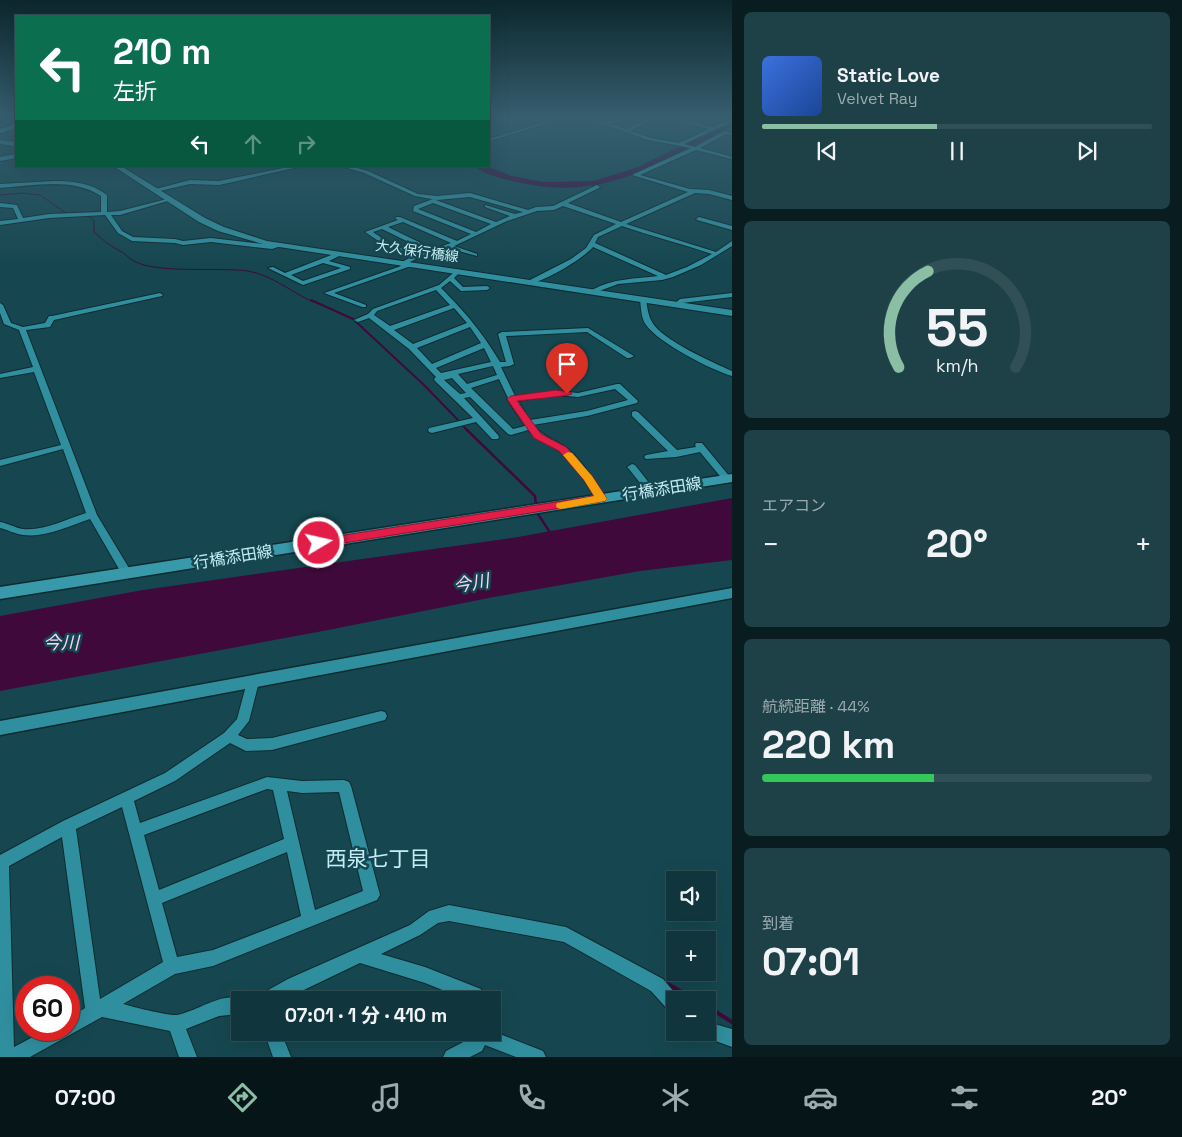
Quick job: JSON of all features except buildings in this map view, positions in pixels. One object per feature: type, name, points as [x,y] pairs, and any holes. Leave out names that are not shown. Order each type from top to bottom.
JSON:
[{"type":"main road","name":"大久保行橋線","points":[[118,167],[221,229],[245,238],[339,254],[732,313]]},
{"type":"main road","name":"行橋添田線","points":[[0,593],[730,478]]},
{"type":"street","points":[[654,166],[635,175],[695,192],[732,198]]},
{"type":"street","points":[[154,190],[190,182],[219,183],[296,167]]},
{"type":"street","points":[[347,167],[366,172],[417,195],[437,198],[470,195],[530,212]]},
{"type":"street","points":[[0,186],[45,182],[81,185],[104,195],[105,214],[120,232],[132,238],[183,243],[211,240],[272,247],[281,245]]},
{"type":"street","points":[[598,187],[554,208],[536,210],[496,224],[458,243],[420,255],[406,264],[327,292],[361,305],[360,307],[412,347],[438,376],[497,364],[510,364],[502,334],[588,330],[630,356]]},
{"type":"street","points":[[530,282],[547,275],[589,250],[596,236],[695,192]]},
{"type":"street","points":[[0,222],[105,214],[169,199]]},
{"type":"street","points":[[448,207],[470,200],[517,217]]},
{"type":"street","points":[[477,234],[415,210],[416,207],[433,202],[496,224]]},
{"type":"street","points":[[564,204],[623,225],[717,254]]},
{"type":"street","points":[[0,205],[15,206],[21,220]]},
{"type":"street","points":[[420,255],[388,245],[368,232],[403,217],[458,243]]},
{"type":"street","points":[[699,219],[732,228]]},
{"type":"street","points":[[383,227],[433,251]]},
{"type":"street","points":[[594,291],[602,285],[665,277],[696,265],[717,254],[732,243]]},
{"type":"street","points":[[592,244],[665,277]]},
{"type":"street","points":[[449,246],[475,255]]},
{"type":"street","points":[[285,275],[339,254]]},
{"type":"street","points":[[271,268],[303,283],[348,268],[323,261]]},
{"type":"street","points":[[358,320],[370,315],[375,310],[438,288],[458,271]]},
{"type":"street","points":[[451,278],[461,289],[487,288]]},
{"type":"street","points":[[438,288],[471,324],[486,344],[497,364],[511,399],[528,425],[538,436],[563,449],[588,478],[601,499]]},
{"type":"street","points":[[0,330],[46,326],[52,318],[160,295]]},
{"type":"street","points":[[677,304],[732,295]]},
{"type":"street","points":[[643,299],[650,325],[657,332],[700,359],[732,374]]},
{"type":"street","points":[[0,305],[8,324],[18,328],[36,369],[92,515],[127,573]]},
{"type":"street","points":[[389,329],[454,306]]},
{"type":"street","points":[[412,347],[471,324]]},
{"type":"street","points":[[431,368],[486,344]]},
{"type":"street","points":[[0,376],[36,369]]},
{"type":"street","points":[[495,438],[458,398],[438,380],[454,375],[511,432],[528,425],[634,401],[617,386],[578,395],[556,393],[511,399]]},
{"type":"street","points":[[465,387],[502,376]]},
{"type":"street","points":[[458,398],[472,394]]},
{"type":"street","points":[[484,406],[494,403]]},
{"type":"street","points":[[432,430],[492,414]]},
{"type":"street","points":[[635,414],[676,454]]},
{"type":"street","points":[[0,463],[66,446]]},
{"type":"street","points":[[649,457],[676,454],[701,447],[730,478]]},
{"type":"street","points":[[632,468],[651,491]]},
{"type":"street","points":[[0,525],[22,532],[36,532],[92,515]]},
{"type":"street","points":[[0,728],[732,593]]},
{"type":"street","points":[[6,1057],[1,862],[68,826],[170,777],[230,737],[242,721],[253,682]]},
{"type":"street","points":[[230,737],[246,745],[272,744],[381,716]]},
{"type":"street","points":[[80,1021],[172,966],[213,958],[372,895],[344,786],[320,788],[279,785],[267,782],[137,831]]},
{"type":"street","points":[[279,785],[309,919]]},
{"type":"street","points":[[126,797],[137,831],[172,966]]},
{"type":"street","points":[[68,826],[98,1010]]},
{"type":"street","points":[[154,899],[292,843]]},
{"type":"street","points":[[361,956],[397,937],[415,930],[430,918],[449,913],[566,935],[657,985],[666,995]]},
{"type":"street","points":[[283,991],[355,956],[361,956],[426,975],[464,991]]},
{"type":"street","points":[[98,1010],[176,1024],[219,1008],[231,1007]]},
{"type":"street","points":[[176,1024],[188,1057]]},
{"type":"street","points":[[716,1033],[732,1038]]},
{"type":"street","points":[[13,1057],[43,1041]]},
{"type":"street","points":[[276,1041],[282,1057]]},
{"type":"street","points":[[452,1057],[476,1045],[476,1041]]},
{"type":"street","points":[[496,1041],[537,1057]]},
{"type":"water","name":"今川","points":[[732,498],[732,560],[640,571],[494,597],[0,691],[0,616],[143,590],[518,537]]},
{"type":"waterway","points":[[480,167],[493,173],[526,182],[577,185],[610,180],[647,166]]},
{"type":"waterway","points":[[0,195],[23,193],[40,195],[67,214]]},
{"type":"waterway","points":[[82,216],[90,217],[94,221],[94,232],[104,241],[132,260],[144,265],[172,269],[248,271],[265,276],[313,302]]},
{"type":"waterway","points":[[311,300],[353,319],[424,385],[458,420]]},
{"type":"waterway","points":[[464,427],[467,430]]},
{"type":"waterway","points":[[467,430],[535,496],[536,505]]},
{"type":"waterway","points":[[536,511],[551,534]]},
{"type":"waterway","points":[[666,983],[680,991]]},
{"type":"waterway","points":[[716,1012],[732,1022]]},
{"type":"slow traffic","points":[[561,505],[601,499],[588,478],[568,455]]},
{"type":"district","name":"西泉七丁目","points":[[378,858]]},
{"type":"route","points":[[319,543],[601,499],[588,478],[563,449],[538,436],[511,399],[556,393],[567,394]]}]
